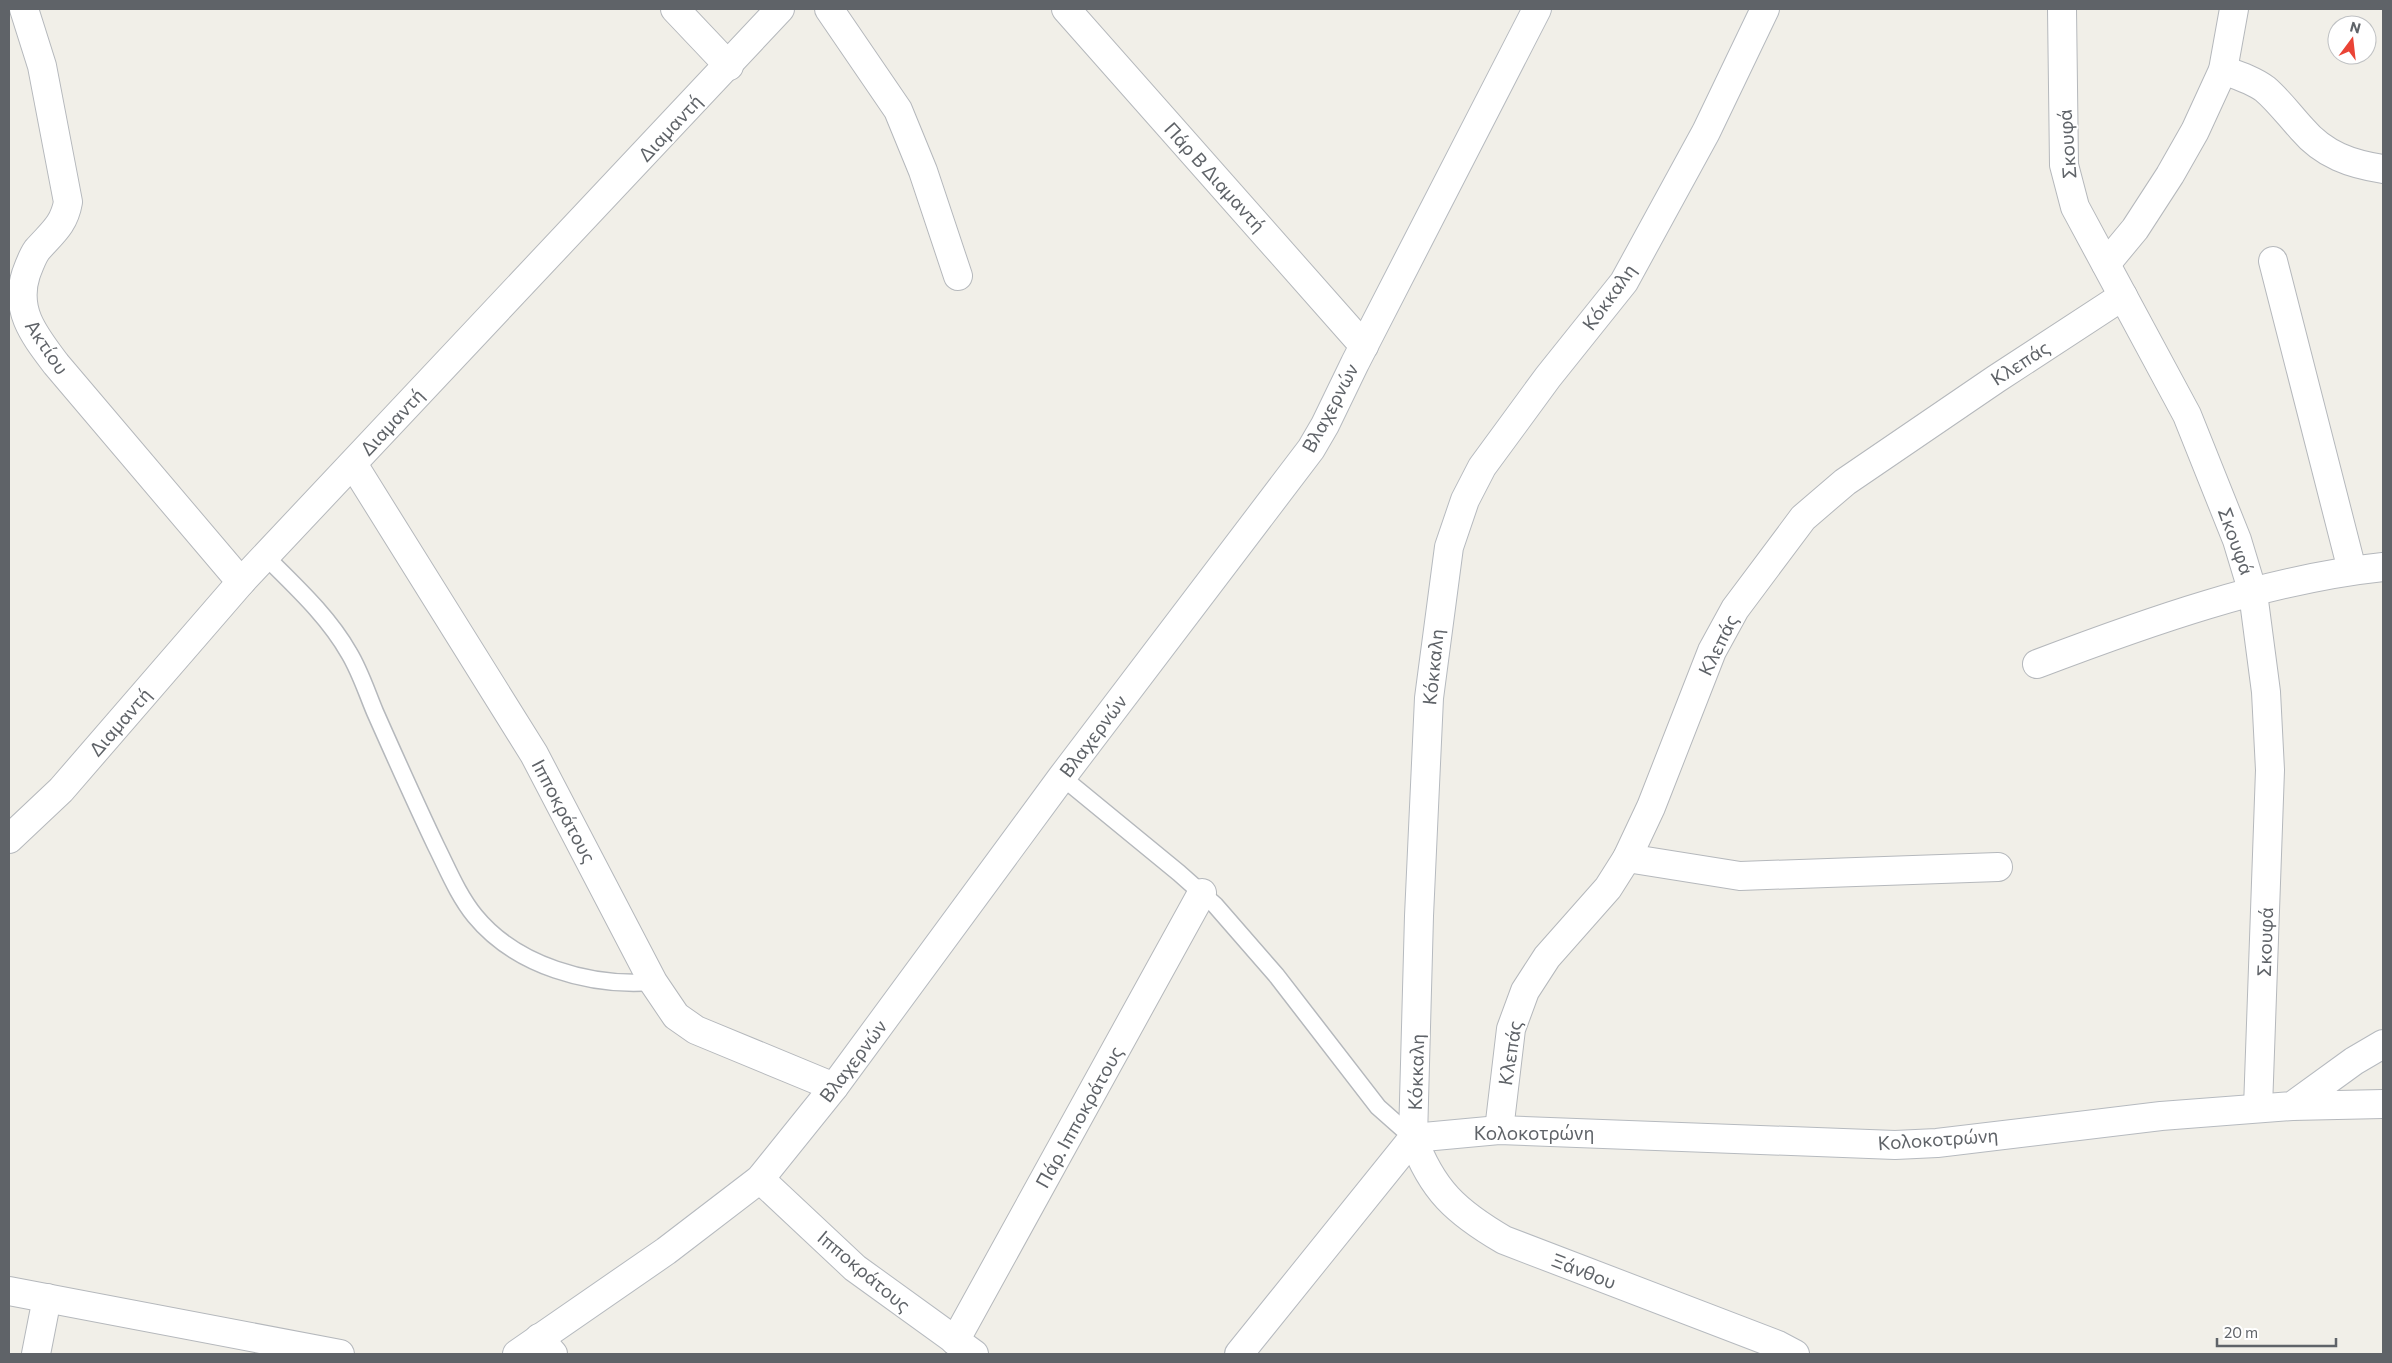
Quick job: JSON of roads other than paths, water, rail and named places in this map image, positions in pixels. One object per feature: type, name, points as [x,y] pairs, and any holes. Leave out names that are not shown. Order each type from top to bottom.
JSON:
[{"type":"street","name":"Ακτίου","points":[[24,9],[42,66],[68,202],[63,221],[36,252],[25,278],[22,308],[30,329],[56,364],[241,582]]},
{"type":"street","points":[[675,9],[728,66]]},
{"type":"street","name":"Διαμαντή","points":[[9,839],[61,790],[265,556],[780,9]]},
{"type":"street","points":[[830,9],[898,110],[923,171],[958,276]]},
{"type":"street","name":"Πάρ Β Διαμαντή","points":[[1066,9],[1364,346]]},
{"type":"street","name":"Βλαχερνών","points":[[517,1354],[546,1346],[760,1179],[834,1087],[1062,777],[1311,449],[1537,9]]},
{"type":"street","name":"Κόκκαλη","points":[[1239,1354],[1413,1138],[1426,753],[1438,619],[1449,547],[1464,500],[1482,467],[1548,377],[1624,282],[1706,132],[1765,9]]},
{"type":"street","name":"Σκουφά","points":[[2062,9],[2064,165],[2076,206],[2187,415],[2237,540],[2253,594],[2266,692],[2270,770],[2258,1108]]},
{"type":"street","points":[[2106,264],[2135,229],[2170,175],[2195,131],[2223,70],[2234,9]]},
{"type":"street","points":[[2223,70],[2250,80],[2264,88],[2303,131],[2332,154],[2359,166],[2383,170]]},
{"type":"street","points":[[2273,261],[2352,570]]},
{"type":"street","name":"Κλεπάς","points":[[1499,1130],[1511,1029],[1525,991],[1547,957],[1608,888],[1627,858],[1651,807],[1722,630],[1735,609],[1803,518],[1845,482],[1996,379],[2123,296]]},
{"type":"street","name":"Ιπποκράτους","points":[[353,464],[534,754],[653,982],[676,1016],[696,1030],[834,1087]]},
{"type":"street","points":[[2037,664],[2184,614],[2308,577],[2383,567]]},
{"type":"street","points":[[1627,858],[1740,876],[1998,867]]},
{"type":"street","name":"Πάρ. Ιπποκράτους","points":[[965,1348],[1202,893]]},
{"type":"street","points":[[2292,1106],[2354,1061],[2383,1044]]},
{"type":"street","name":"Κολοκοτρώνη","points":[[1413,1138],[1499,1130],[1914,1145],[2161,1116],[2292,1106],[2383,1104]]},
{"type":"street","name":"Ξάνθου","points":[[1413,1138],[1423,1164],[1435,1185],[1451,1204],[1472,1222],[1504,1240],[1778,1345],[1795,1354]]},
{"type":"street","name":"Ιπποκράτους","points":[[760,1179],[855,1268],[965,1348]]},
{"type":"street","points":[[9,1290],[340,1354]]},
{"type":"street","points":[[36,1354],[47,1298]]},
{"type":"lane","points":[[265,556],[321,613],[350,655],[408,786],[459,893],[475,916],[498,939],[516,952],[538,962],[605,981],[627,984],[653,982]]},
{"type":"lane","points":[[1062,777],[1202,893],[1276,975],[1378,1107],[1413,1138]]}]
